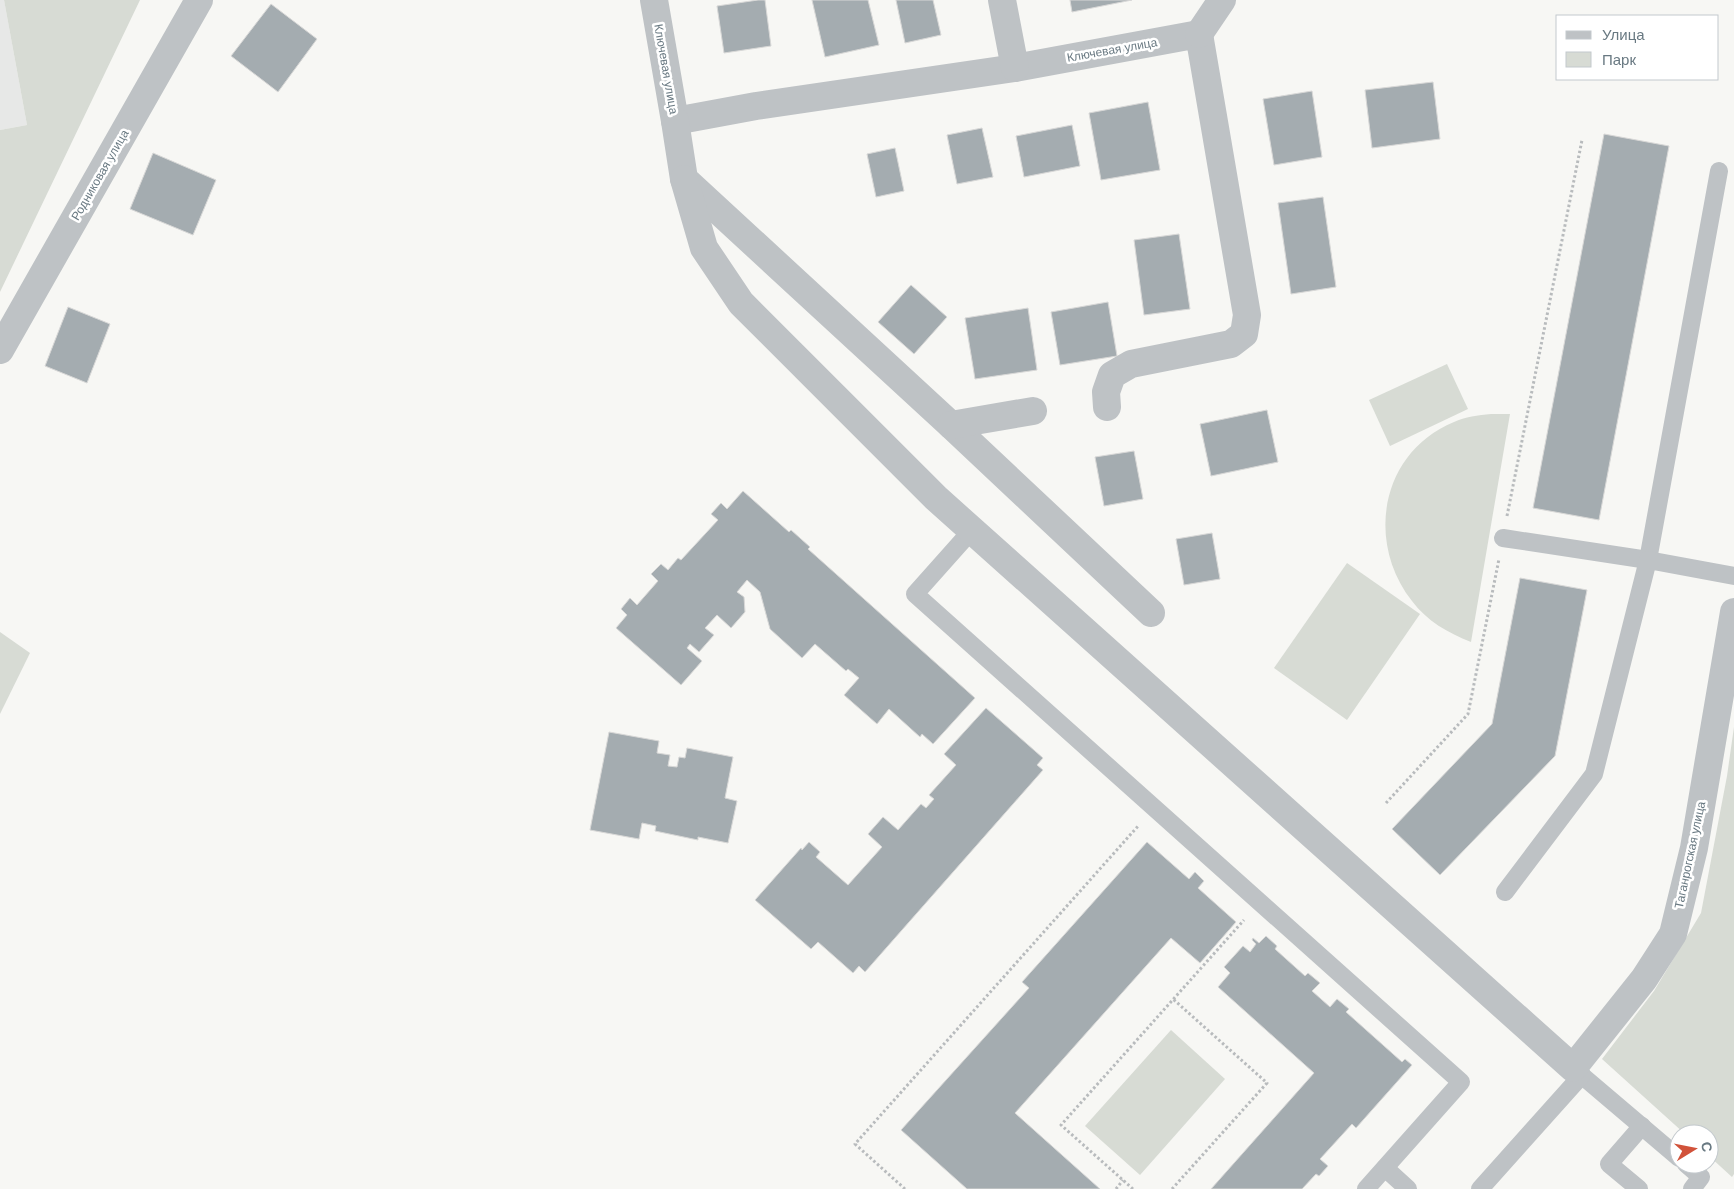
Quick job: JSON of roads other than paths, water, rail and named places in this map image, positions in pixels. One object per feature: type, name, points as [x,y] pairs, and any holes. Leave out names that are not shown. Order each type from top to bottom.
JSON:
[{"type":"street","name":"Родниковая улица","points":[[0,350],[199,0]]},
{"type":"street","name":"Ключевая улица","points":[[654,0],[675,120],[756,106],[1014,68],[1199,34]]},
{"type":"street","points":[[1002,0],[1014,68]]},
{"type":"street","points":[[1107,407],[1106,392],[1112,375],[1131,364],[1231,344],[1244,334],[1247,314],[1199,34],[1222,0]]},
{"type":"street","points":[[675,120],[684,179],[704,248],[741,303],[936,498],[1577,1071]]},
{"type":"street","points":[[684,179],[951,425],[1151,614]]},
{"type":"street","points":[[951,425],[1033,411]]},
{"type":"street","name":"Таганрогская улица","points":[[1577,1071],[1644,979],[1673,934],[1694,848],[1734,612]]},
{"type":"lane","points":[[1505,892],[1594,774],[1648,560],[1719,171]]},
{"type":"lane","points":[[972,530],[915,594],[1461,1082],[1366,1189]]},
{"type":"lane","points":[[1503,538],[1648,560],[1734,576]]},
{"type":"lane","points":[[1480,1189],[1577,1071],[1669,1149]]},
{"type":"lane","points":[[1639,1189],[1610,1164],[1642,1126]]},
{"type":"lane","points":[[1385,1168],[1408,1189]]},
{"type":"lane","points":[[1692,1189],[1702,1177],[1698,1174]]}]
